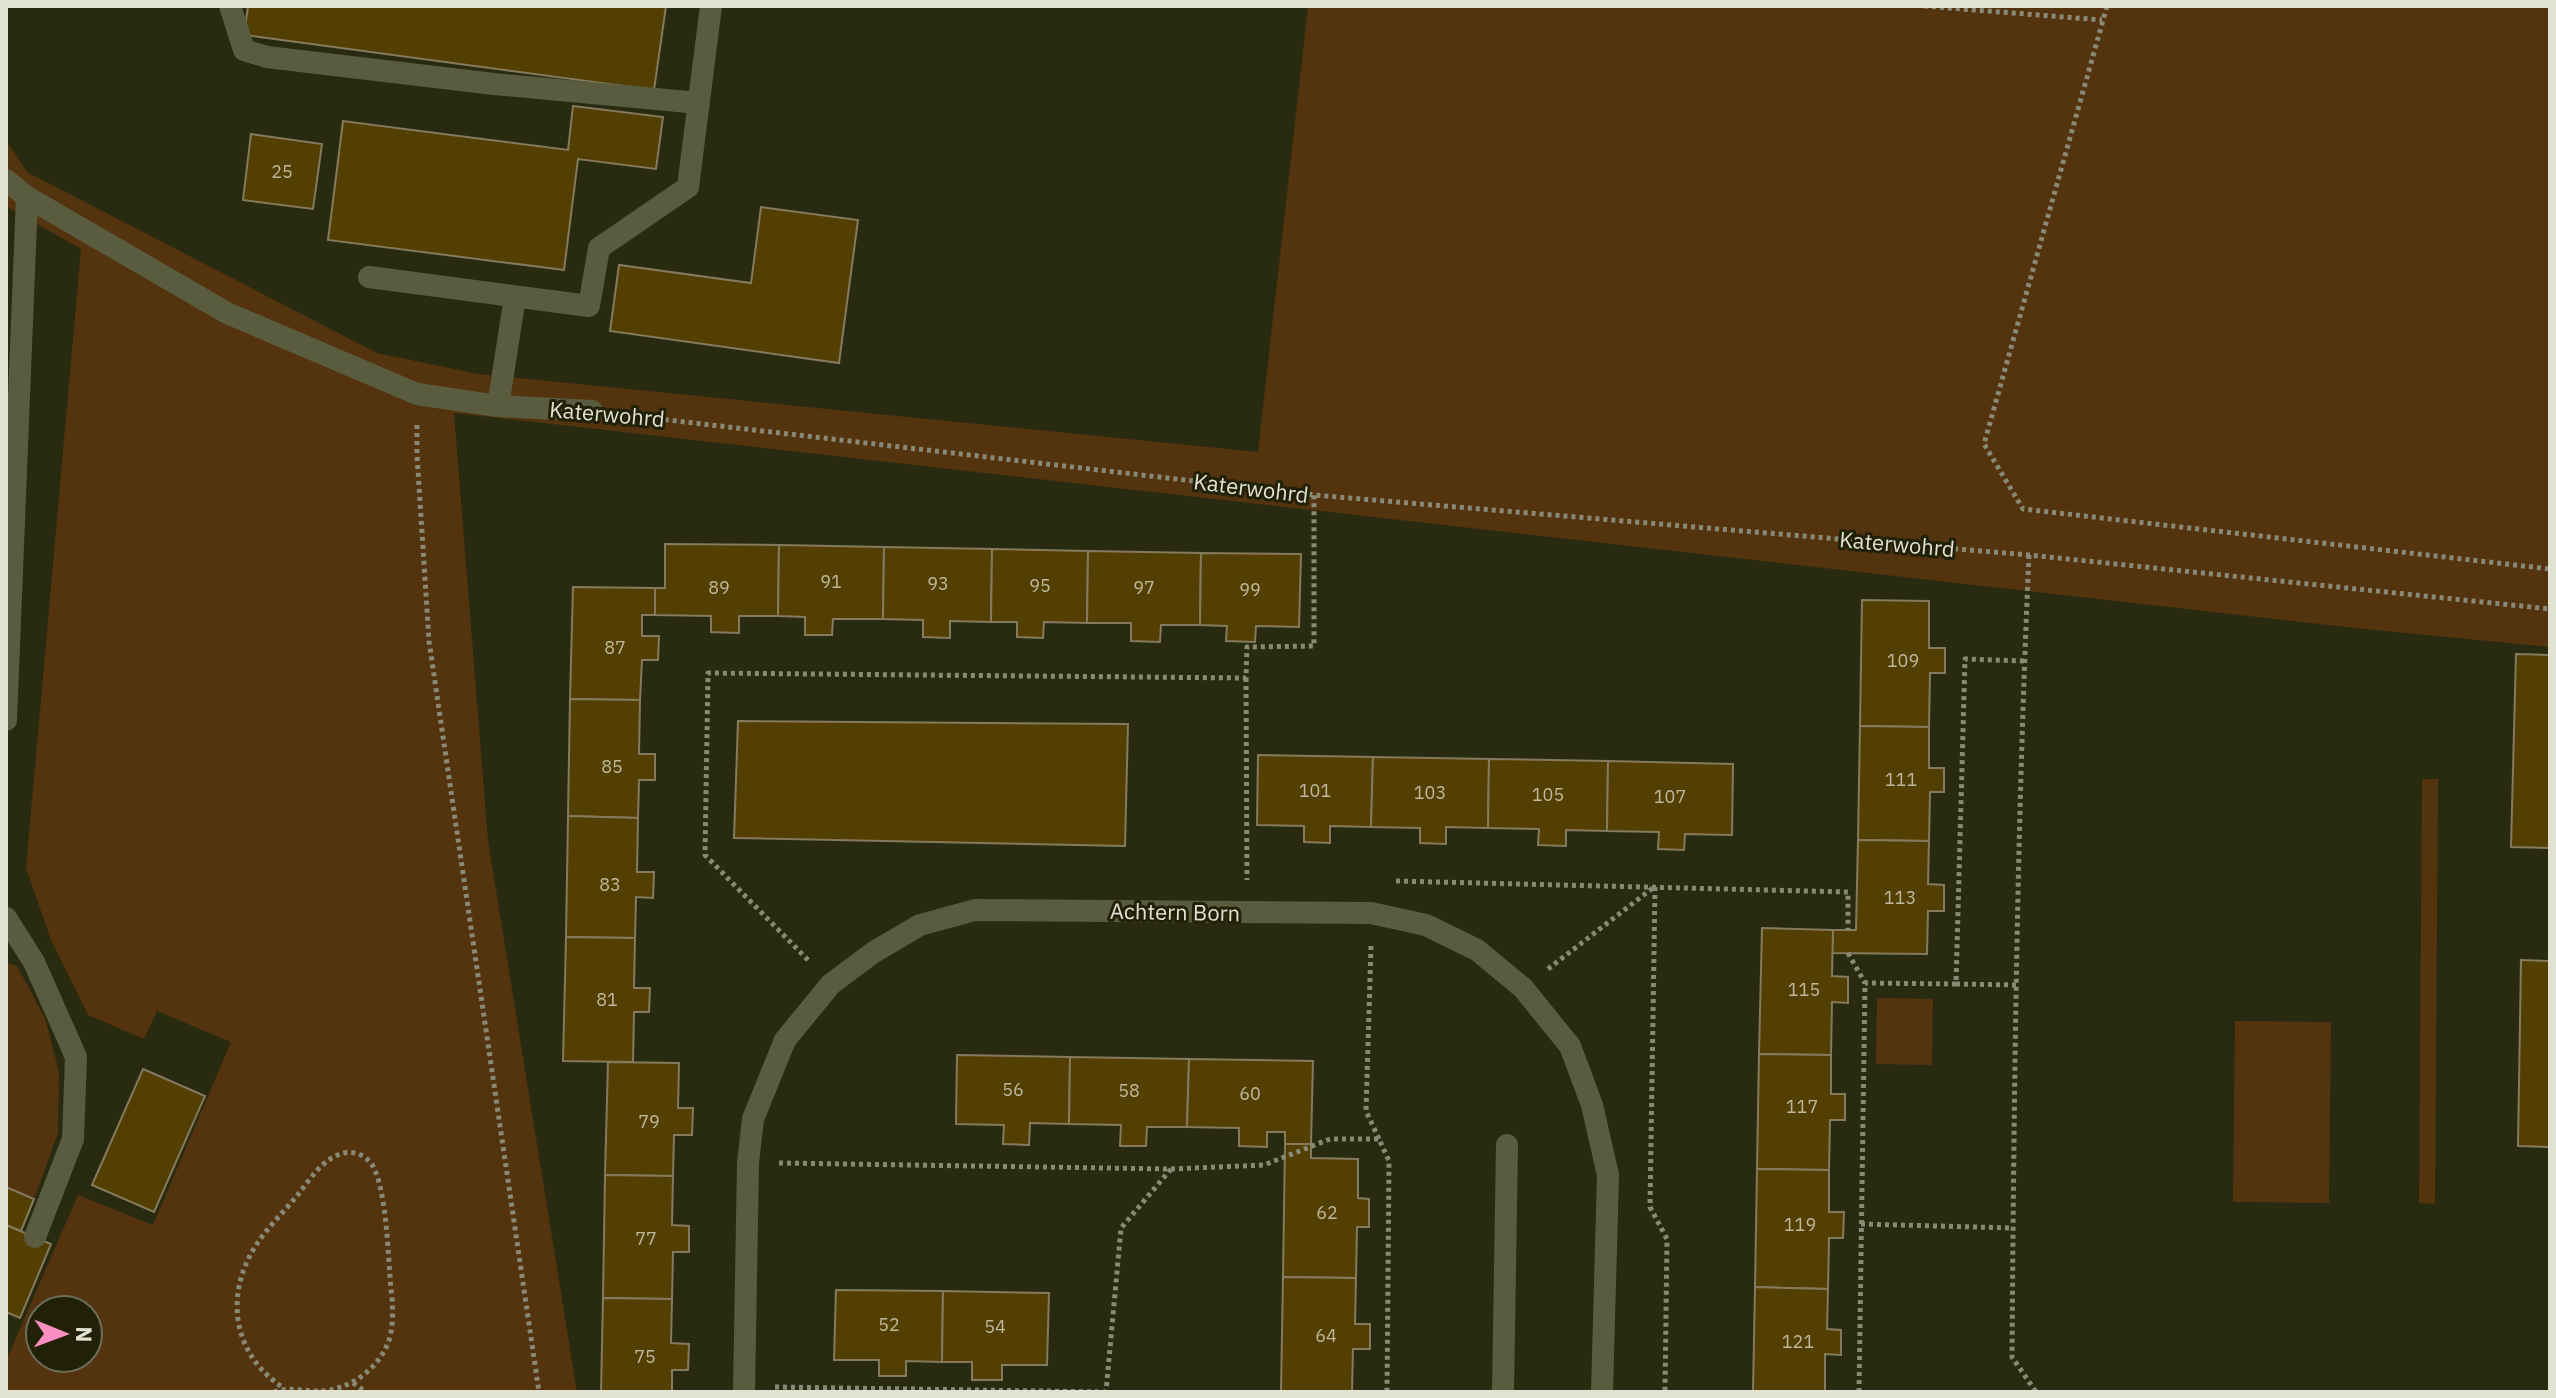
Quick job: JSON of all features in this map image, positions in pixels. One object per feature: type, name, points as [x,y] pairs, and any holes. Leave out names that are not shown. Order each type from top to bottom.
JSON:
[{"type":"street","points":[[230,6],[244,50],[267,57],[494,84],[699,103]]},
{"type":"street","points":[[369,277],[589,306],[599,248],[688,187],[711,6]]},
{"type":"street","name":"Katerwohrd","points":[[6,180],[27,197],[227,313],[417,394],[498,406],[592,411]]},
{"type":"street","points":[[6,720],[27,197]]},
{"type":"street","points":[[498,406],[515,297]]},
{"type":"street","name":"Achtern Born","points":[[744,1390],[748,1163],[753,1119],[785,1040],[831,984],[874,952],[920,925],[975,910],[1371,913],[1426,925],[1477,950],[1523,988],[1570,1046],[1592,1105],[1608,1175],[1602,1392]]},
{"type":"street","points":[[6,918],[34,962],[76,1057],[73,1139],[35,1237]]},
{"type":"street","points":[[1503,1392],[1507,1145]]},
{"type":"path","points":[[1924,6],[2102,20]]},
{"type":"path","points":[[2107,6],[1984,444],[2023,509],[2550,569]]},
{"type":"path","points":[[417,394],[417,455],[429,641],[539,1392]]},
{"type":"path","name":"Katerwohrd","points":[[592,411],[1314,495],[2029,555],[2550,609]]},
{"type":"path","points":[[1246,913],[1247,647],[1314,646],[1314,495]]},
{"type":"path","points":[[2029,555],[2017,985],[2012,1357],[2036,1392]]},
{"type":"path","points":[[1956,984],[1965,659],[2024,661]]},
{"type":"path","points":[[831,984],[705,855],[708,673],[1246,678]]},
{"type":"path","points":[[1389,881],[1848,892],[1848,930]]},
{"type":"path","points":[[1523,988],[1655,887]]},
{"type":"path","points":[[1655,887],[1650,1207],[1667,1239],[1665,1392]]},
{"type":"path","points":[[1371,913],[1366,1111],[1389,1161],[1387,1392]]},
{"type":"path","points":[[1848,953],[1865,983],[1859,1392]]},
{"type":"path","points":[[1865,983],[2017,985]]},
{"type":"path","points":[[748,1163],[1171,1169],[1264,1165],[1330,1139],[1379,1139]]},
{"type":"path","points":[[274,1392],[284,1388],[326,1391],[353,1383],[375,1364],[388,1342],[393,1303],[377,1174],[369,1160],[357,1153],[342,1153],[323,1164],[254,1248],[241,1277],[237,1301],[239,1328],[249,1354],[266,1377],[284,1388]]},
{"type":"path","points":[[744,1390],[1106,1392],[1121,1228],[1171,1169]]},
{"type":"path","points":[[1861,1224],[2013,1228]]},
{"type":"path","points":[[353,1383],[366,1392]]},
{"type":"shaded area","points":[[1308,6],[2550,6],[2550,647],[2355,628],[454,413],[488,841],[577,1392],[6,1392],[6,1361],[24,1320],[24,1374],[104,1374],[104,1294],[35,1294],[78,1195],[153,1225],[231,1042],[157,1011],[144,1039],[88,1015],[51,940],[26,868],[81,249],[6,206],[6,140],[27,172],[377,353],[478,374],[1258,452]]},
{"type":"shaded area","points":[[2422,779],[2438,779],[2435,1204],[2419,1203]]},
{"type":"shaded area","points":[[6,963],[17,966],[45,1018],[59,1072],[58,1133],[34,1199],[6,1187]]},
{"type":"shaded area","points":[[1877,998],[1933,999],[1932,1065],[1876,1064]]},
{"type":"shaded area","points":[[2235,1021],[2331,1022],[2329,1203],[2233,1202]]},
{"type":"building","points":[[248,6],[666,6],[654,90],[244,35]]},
{"type":"building","points":[[573,106],[663,117],[656,169],[578,159],[564,270],[328,240],[343,121],[568,150]]},
{"type":"building","points":[[251,134],[322,144],[313,209],[243,200]]},
{"type":"building","points":[[761,207],[858,220],[839,363],[610,331],[619,265],[751,283]]},
{"type":"building","points":[[665,544],[779,545],[778,616],[739,616],[739,633],[711,632],[711,616],[655,615],[655,588],[665,588]]},
{"type":"building","points":[[779,545],[884,547],[883,619],[833,619],[832,635],[805,635],[805,617],[778,616]]},
{"type":"building","points":[[884,547],[992,549],[991,622],[950,621],[950,638],[923,637],[923,620],[883,619]]},
{"type":"building","points":[[992,549],[1088,551],[1087,623],[1044,622],[1043,638],[1017,637],[1017,622],[991,622]]},
{"type":"building","points":[[1088,551],[1201,553],[1200,625],[1161,625],[1160,642],[1131,641],[1131,623],[1087,623]]},
{"type":"building","points":[[1201,553],[1301,554],[1299,627],[1256,626],[1255,642],[1226,641],[1227,626],[1200,625]]},
{"type":"building","points":[[573,587],[655,588],[655,615],[642,615],[642,636],[659,636],[658,660],[642,660],[640,700],[570,699]]},
{"type":"building","points":[[1862,600],[1929,601],[1929,648],[1945,648],[1945,673],[1930,673],[1929,727],[1860,726]]},
{"type":"building","points":[[2516,654],[2550,655],[2550,848],[2511,847]]},
{"type":"building","points":[[570,699],[640,700],[639,754],[655,754],[655,780],[639,780],[638,818],[568,816]]},
{"type":"building","points":[[738,721],[1128,724],[1125,846],[734,838]]},
{"type":"building","points":[[1860,726],[1929,727],[1929,768],[1944,768],[1944,792],[1930,792],[1929,841],[1858,840]]},
{"type":"building","points":[[1258,755],[1373,757],[1371,827],[1330,826],[1330,843],[1304,842],[1304,826],[1257,825]]},
{"type":"building","points":[[1373,757],[1489,759],[1488,828],[1446,827],[1446,844],[1420,843],[1420,828],[1371,827]]},
{"type":"building","points":[[1489,759],[1608,761],[1607,831],[1566,830],[1566,846],[1538,845],[1539,829],[1488,828]]},
{"type":"building","points":[[1608,761],[1733,764],[1732,835],[1685,834],[1684,850],[1658,849],[1659,832],[1607,831]]},
{"type":"building","points":[[568,816],[638,818],[637,872],[654,872],[653,898],[636,897],[635,938],[566,937]]},
{"type":"building","points":[[1858,840],[1929,841],[1928,884],[1944,885],[1944,911],[1928,911],[1927,954],[1832,953],[1833,930],[1856,930]]},
{"type":"building","points":[[1762,928],[1833,930],[1832,976],[1848,977],[1848,1003],[1832,1002],[1831,1055],[1759,1054]]},
{"type":"building","points":[[566,937],[635,938],[634,988],[650,988],[649,1012],[634,1012],[633,1062],[563,1061]]},
{"type":"building","points":[[2521,960],[2550,961],[2550,1147],[2518,1146]]},
{"type":"building","points":[[1759,1054],[1831,1055],[1831,1094],[1845,1094],[1845,1120],[1830,1120],[1829,1170],[1757,1169]]},
{"type":"building","points":[[957,1055],[1070,1057],[1069,1124],[1030,1123],[1029,1145],[1003,1144],[1004,1125],[956,1124]]},
{"type":"building","points":[[1070,1057],[1189,1059],[1187,1127],[1147,1127],[1146,1146],[1120,1146],[1121,1125],[1069,1124]]},
{"type":"building","points":[[1189,1059],[1313,1061],[1311,1144],[1285,1144],[1285,1132],[1267,1132],[1267,1147],[1239,1146],[1239,1128],[1187,1127]]},
{"type":"building","points":[[608,1062],[679,1063],[678,1108],[693,1108],[692,1135],[674,1135],[673,1176],[605,1175]]},
{"type":"building","points":[[143,1069],[205,1096],[154,1212],[92,1185]]},
{"type":"building","points":[[1285,1144],[1311,1144],[1311,1158],[1358,1159],[1358,1198],[1369,1199],[1369,1227],[1357,1227],[1356,1278],[1283,1277]]},
{"type":"building","points":[[1757,1169],[1829,1170],[1829,1212],[1844,1212],[1843,1238],[1829,1238],[1828,1289],[1755,1287]]},
{"type":"building","points":[[605,1175],[673,1176],[672,1225],[689,1226],[689,1252],[673,1252],[672,1299],[603,1298]]},
{"type":"building","points":[[6,1187],[34,1199],[21,1231],[6,1225]]},
{"type":"building","points":[[6,1225],[51,1244],[30,1294],[24,1294],[20,1318],[6,1312]]},
{"type":"building","points":[[1283,1277],[1356,1278],[1355,1324],[1370,1324],[1370,1349],[1353,1349],[1352,1392],[1281,1391]]},
{"type":"building","points":[[1755,1287],[1828,1289],[1827,1329],[1841,1330],[1841,1355],[1825,1354],[1825,1392],[1753,1392]]},
{"type":"building","points":[[836,1290],[943,1291],[942,1362],[906,1361],[906,1376],[879,1376],[879,1360],[834,1360]]},
{"type":"building","points":[[943,1291],[1049,1293],[1047,1365],[1002,1365],[1002,1380],[972,1380],[972,1362],[942,1362]]},
{"type":"building","points":[[603,1298],[672,1299],[671,1343],[689,1344],[688,1370],[672,1370],[672,1392],[601,1392]]}]
